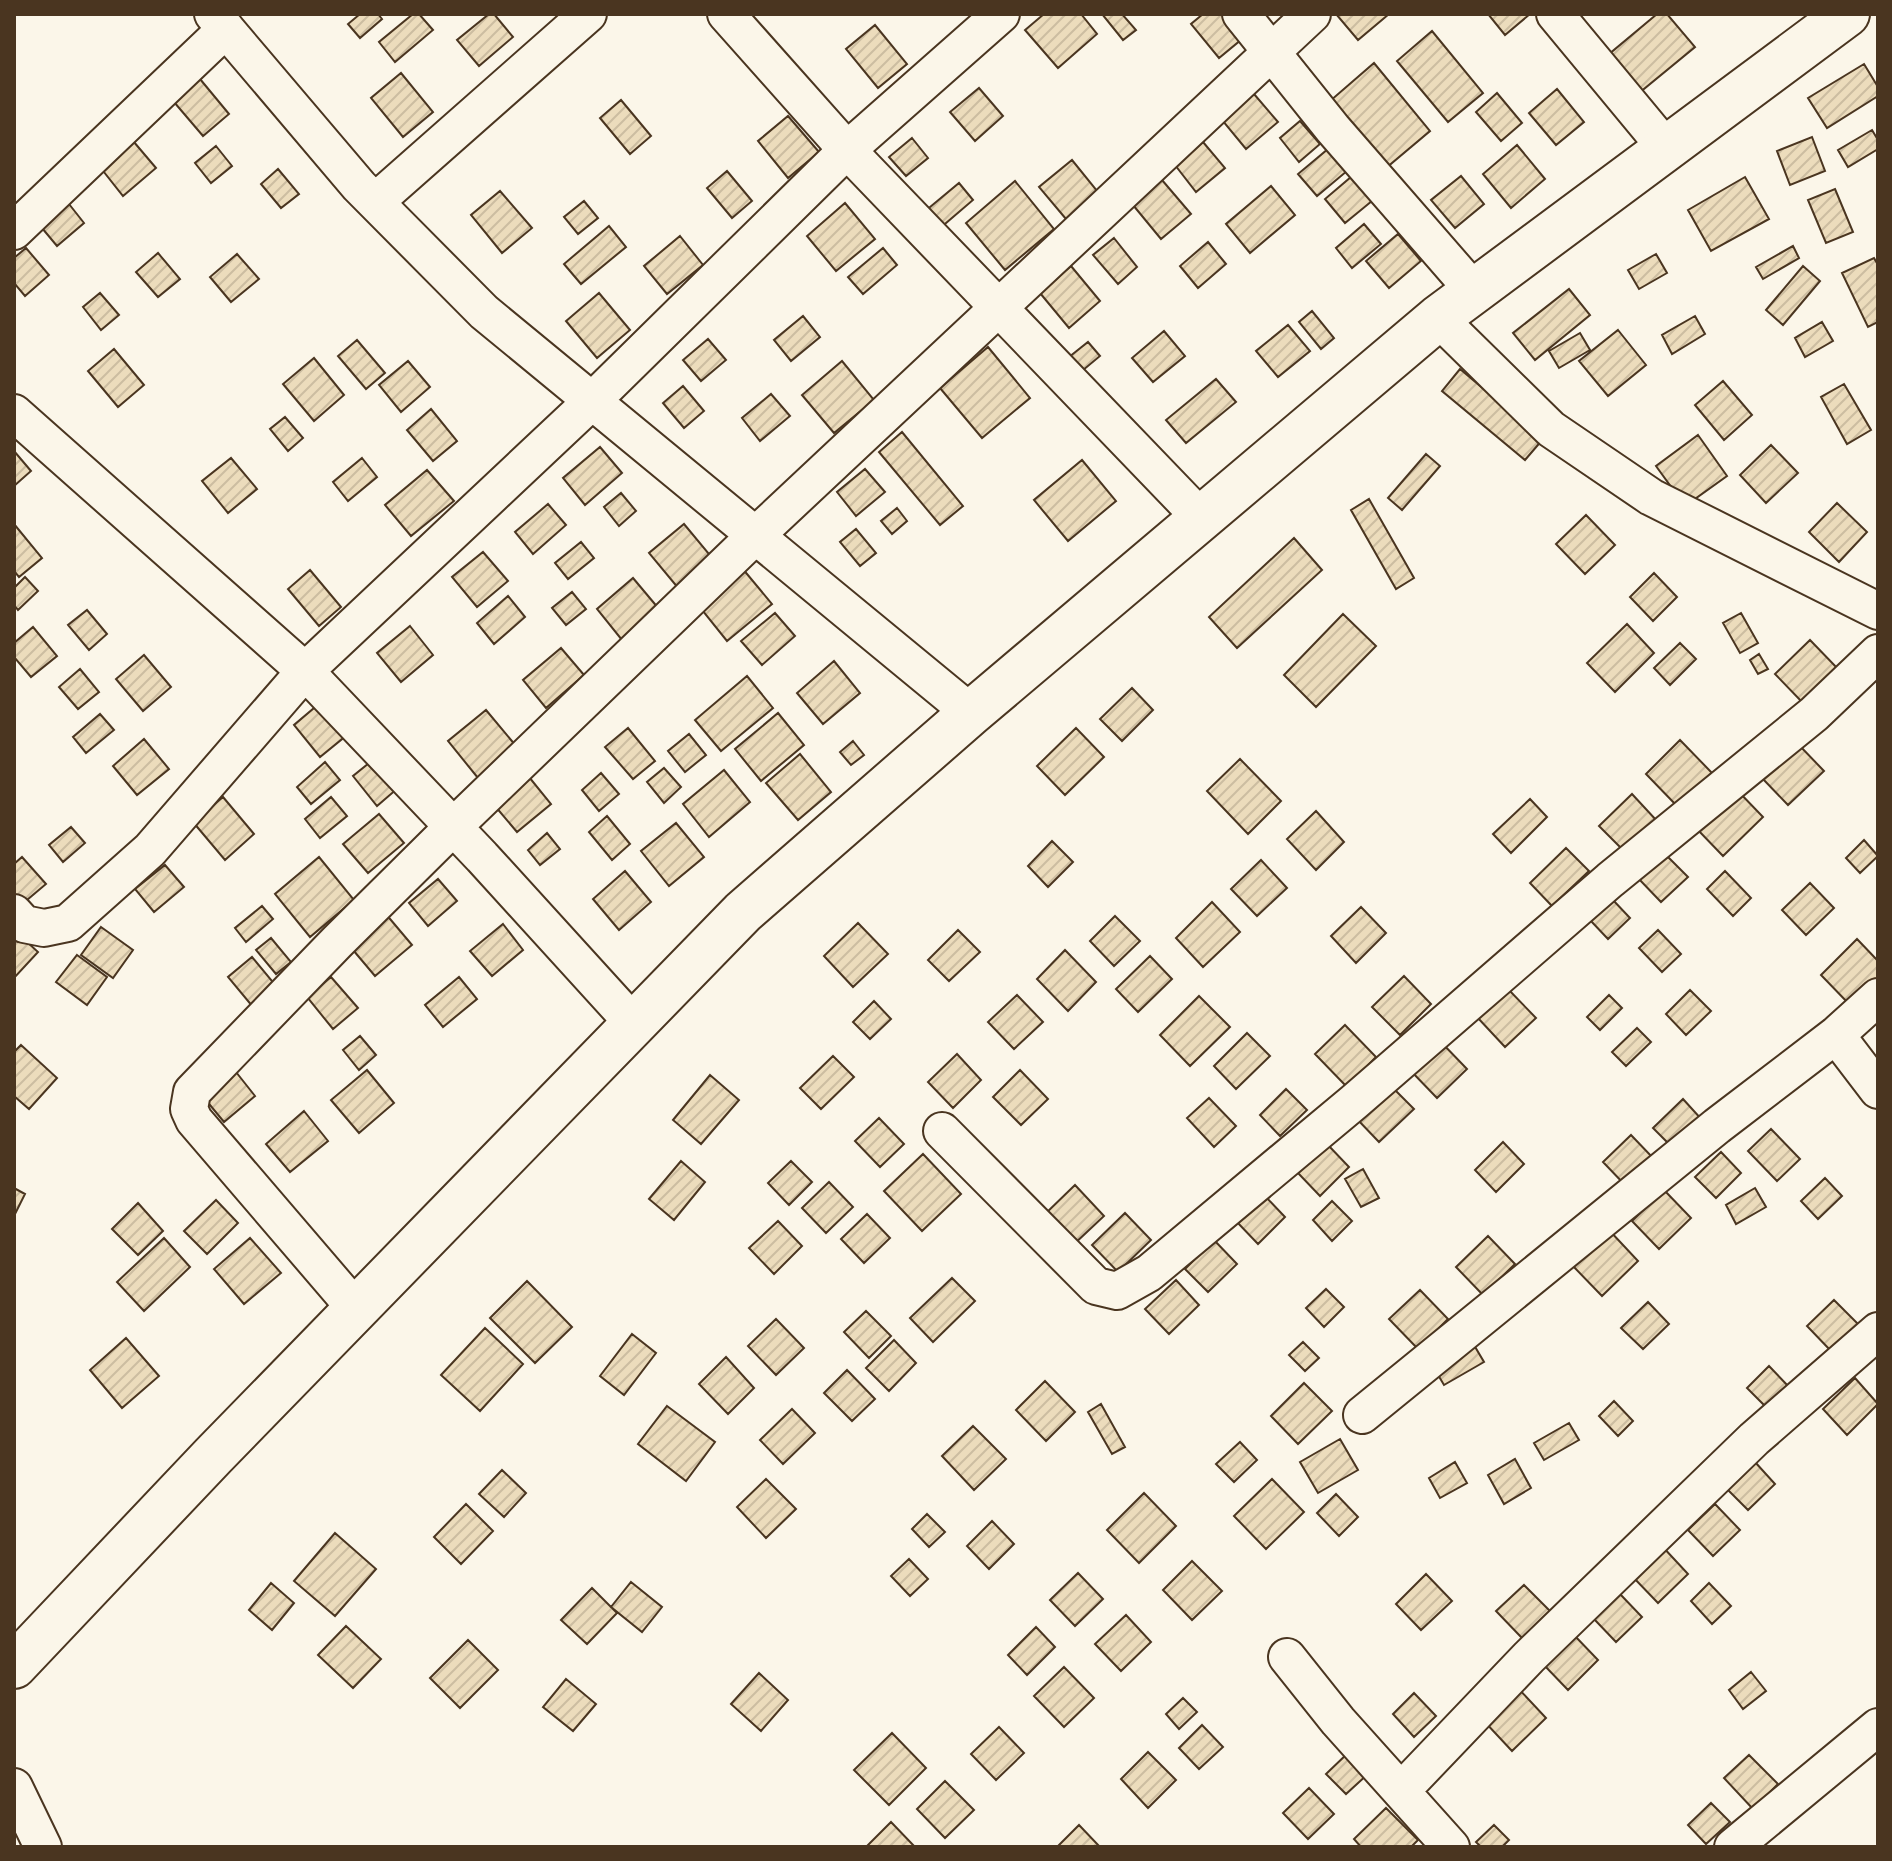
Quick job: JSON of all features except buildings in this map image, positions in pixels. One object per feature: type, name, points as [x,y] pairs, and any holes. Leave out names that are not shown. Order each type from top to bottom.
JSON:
[{"type":"main road","points":[[14,1666],[743,912],[971,713],[1438,318],[1847,14]]},
{"type":"street","points":[[375,202],[588,14]]},
{"type":"street","points":[[726,14],[847,150],[1201,518]]},
{"type":"street","points":[[14,913],[24,924],[44,928],[68,923],[150,850],[305,671],[592,401],[847,150],[1001,14]]},
{"type":"street","points":[[1241,14],[1333,129],[1474,291]]},
{"type":"street","points":[[356,1309],[194,1120],[189,1109],[192,1092],[453,827],[755,536],[1312,14]]},
{"type":"street","points":[[1555,14],[1666,148]]},
{"type":"street","points":[[14,231],[219,22],[375,202],[484,312],[971,713]]},
{"type":"street","points":[[1438,318],[1551,429],[1651,497],[1878,611]]},
{"type":"street","points":[[14,413],[305,671],[634,1024]]},
{"type":"street","points":[[942,1131],[1096,1286],[1117,1291],[1149,1273],[1354,1102],[1610,880],[1814,714],[1878,653]]},
{"type":"street","points":[[1362,1415],[1705,1135],[1836,1035],[1878,997]]},
{"type":"street","points":[[1836,1035],[1878,1090]]},
{"type":"street","points":[[1401,1791],[1529,1657],[1754,1439],[1878,1331]]},
{"type":"street","points":[[1287,1657],[1338,1721],[1451,1847]]},
{"type":"street","points":[[1733,1847],[1878,1727]]},
{"type":"street","points":[[14,1787],[43,1847]]}]
